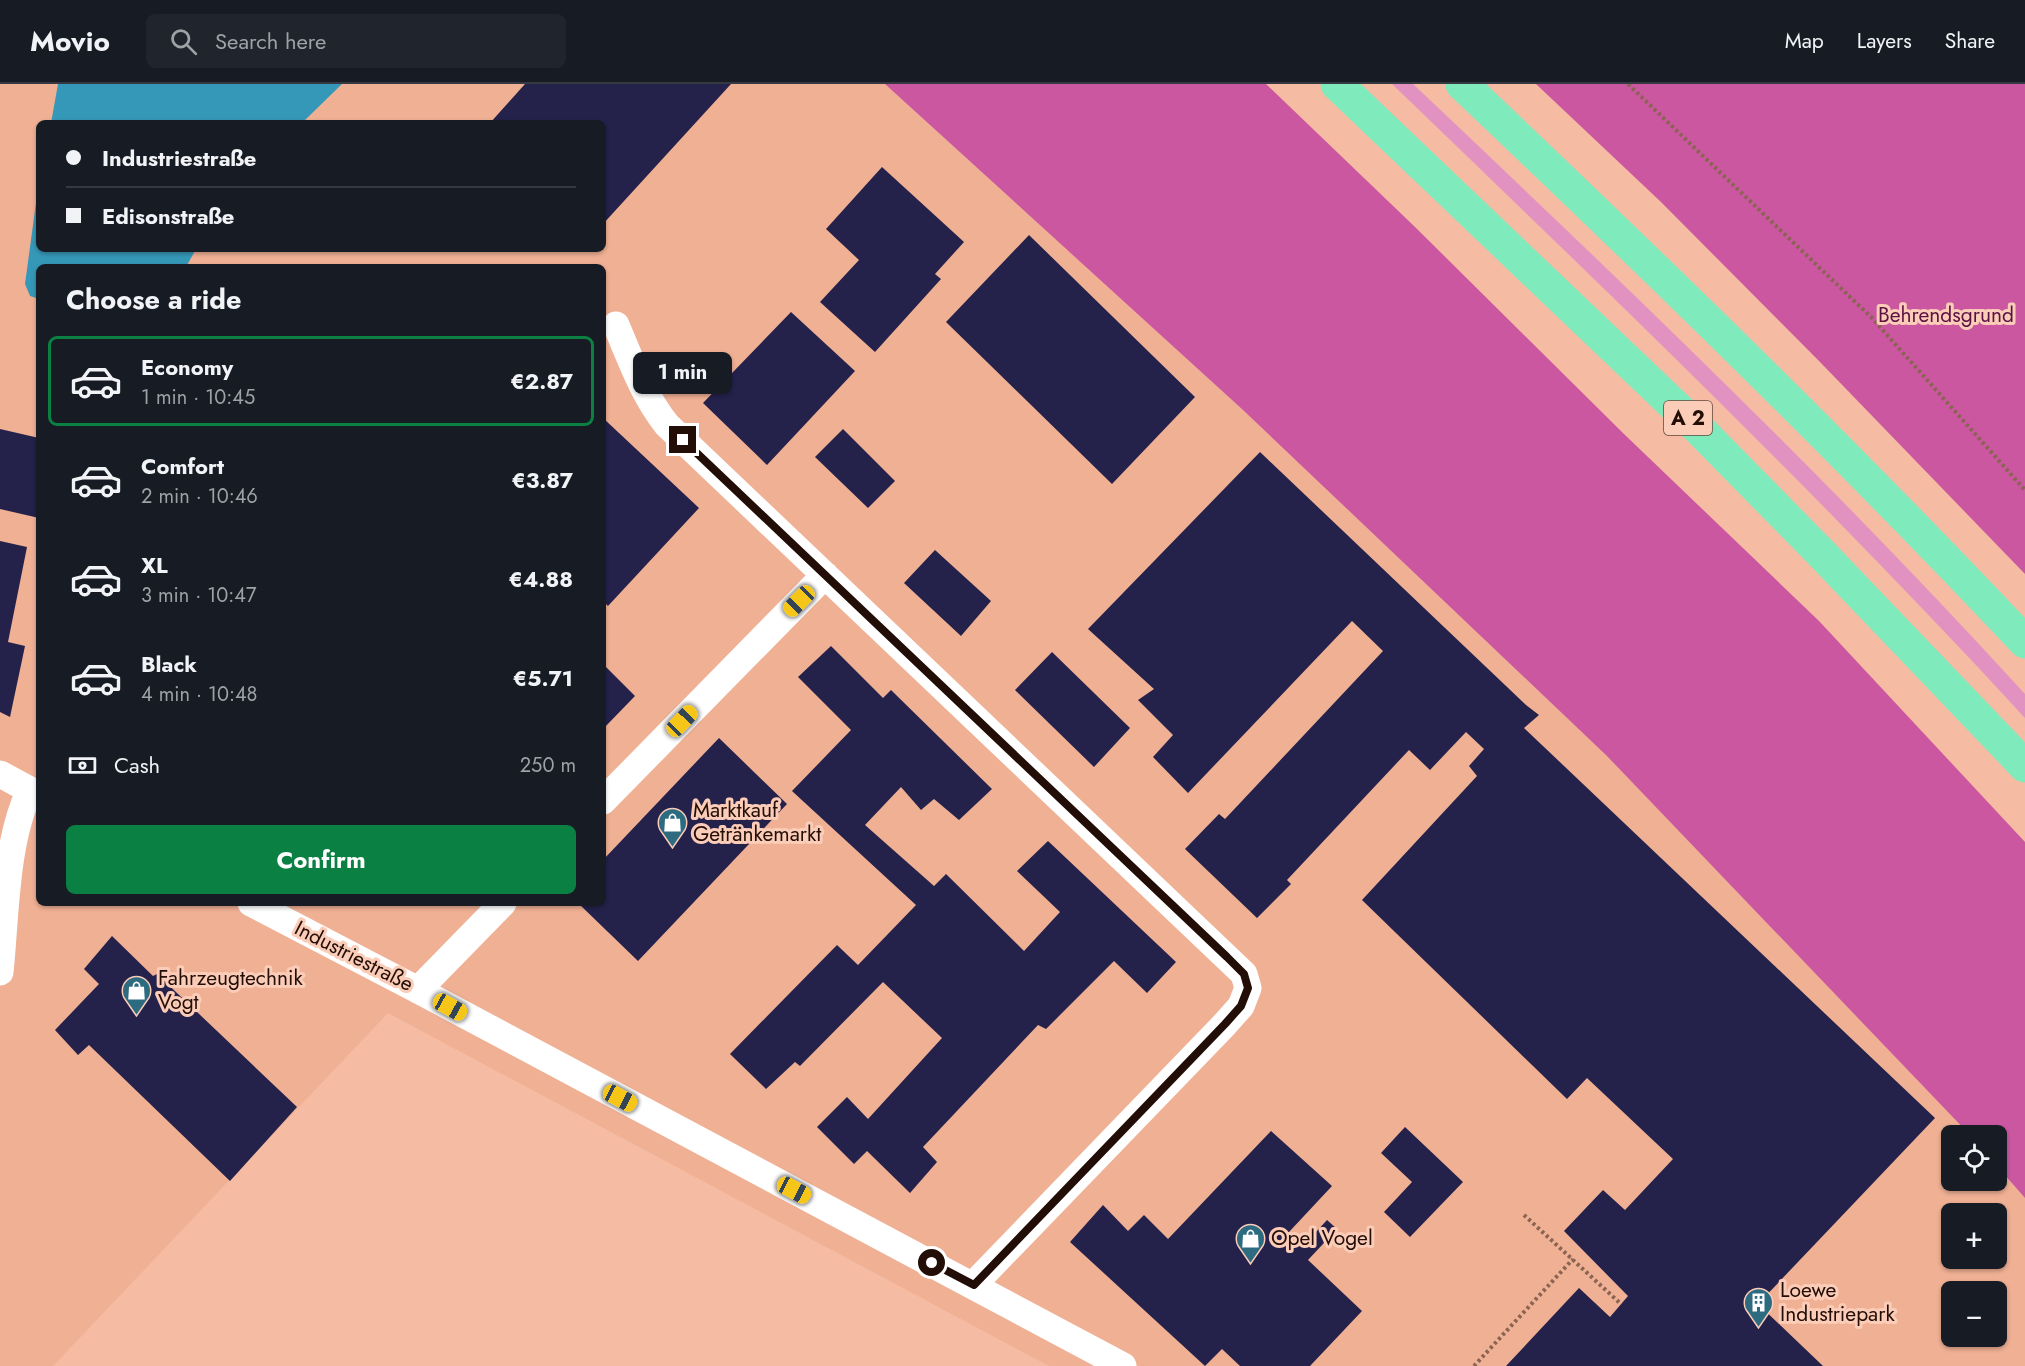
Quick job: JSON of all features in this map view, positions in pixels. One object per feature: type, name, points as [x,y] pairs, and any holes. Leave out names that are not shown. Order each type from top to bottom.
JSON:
[{"type":"highway","name":"A 2","points":[[1337,84],[1698,428],[2025,766]]},
{"type":"highway","points":[[1462,84],[1653,265],[1814,424],[2025,642]]},
{"type":"street","points":[[616,325],[644,391],[667,425],[1244,974],[1248,988],[1241,1006],[974,1285]]},
{"type":"street","points":[[606,798],[825,575]]},
{"type":"street","points":[[0,774],[34,793],[18,817],[12,847],[0,972]]},
{"type":"street","name":"Industriestraße","points":[[257,906],[1123,1366]]},
{"type":"street","points":[[418,990],[500,906]]},
{"type":"path","points":[[1628,84],[1872,318],[2025,490]]},
{"type":"path","points":[[1524,1215],[1621,1304]]},
{"type":"path","points":[[1474,1366],[1573,1259]]},
{"type":"shaded area","points":[[0,84],[885,84],[1243,410],[1607,756],[1960,1125],[1941,1125],[1941,1191],[2007,1191],[2007,1177],[2025,1198],[2025,1366],[1049,1366],[388,1013],[53,1366],[0,1366]]},
{"type":"shaded area","points":[[1392,84],[1413,84],[1725,383],[1877,537],[2025,694],[2025,718],[1793,475]]},
{"type":"green space","points":[[885,84],[1266,84],[1819,621],[2025,842],[2025,1198],[2007,1177],[2007,1125],[1960,1125],[1607,756],[1243,410]]},
{"type":"green space","name":"Behrendsgrund","points":[[1536,84],[2025,84],[2025,574],[1661,202]]},
{"type":"water","points":[[58,84],[342,84],[305,120],[52,120]]},
{"type":"water","points":[[36,203],[36,252],[194,252],[188,264],[36,264],[36,298],[30,296],[25,284]]},
{"type":"building","points":[[525,84],[731,84],[606,221],[606,120],[493,120]]},
{"type":"building","points":[[882,167],[964,242],[935,274],[941,279],[875,352],[820,302],[859,260],[826,229]]},
{"type":"building","points":[[1029,235],[1195,397],[1112,484],[946,322]]},
{"type":"building","points":[[791,312],[855,371],[767,465],[703,403]]},
{"type":"building","points":[[606,421],[699,508],[608,606],[606,604]]},
{"type":"building","points":[[0,429],[36,437],[36,517],[0,509]]},
{"type":"building","points":[[843,429],[895,481],[868,508],[815,457]]},
{"type":"building","points":[[1260,452],[1539,715],[1524,728],[1935,1118],[1758,1304],[1823,1366],[1506,1366],[1579,1288],[1610,1317],[1628,1296],[1564,1231],[1603,1190],[1625,1210],[1673,1159],[1587,1078],[1567,1099],[1362,900],[1477,776],[1469,766],[1484,749],[1466,732],[1430,770],[1409,750],[1287,880],[1291,884],[1257,918],[1185,849],[1219,814],[1225,819],[1383,651],[1352,621],[1188,793],[1153,757],[1173,735],[1138,700],[1154,689],[1088,629]]},
{"type":"building","points":[[0,541],[27,547],[8,642],[25,646],[10,717],[0,712]]},
{"type":"building","points":[[935,550],[991,601],[961,636],[904,583]]},
{"type":"building","points":[[831,646],[883,698],[891,690],[992,789],[959,820],[934,799],[921,810],[901,787],[865,825],[934,886],[946,874],[1024,951],[1060,912],[1017,871],[1048,841],[1176,962],[1147,993],[1114,961],[1046,1029],[1038,1025],[923,1147],[937,1162],[910,1193],[867,1151],[854,1164],[817,1127],[847,1097],[868,1119],[942,1038],[883,982],[800,1066],[795,1062],[766,1089],[730,1054],[837,945],[858,965],[916,905],[792,791],[851,730],[798,677]]},
{"type":"building","points":[[1052,652],[1130,728],[1094,767],[1015,690]]},
{"type":"building","points":[[606,667],[635,696],[606,726]]},
{"type":"building","points":[[719,738],[787,804],[638,961],[581,906],[606,906],[606,857]]},
{"type":"building","points":[[112,936],[153,976],[157,974],[297,1107],[230,1181],[89,1045],[78,1055],[55,1030],[99,984],[84,969]]},
{"type":"building","points":[[1405,1127],[1463,1182],[1410,1237],[1384,1212],[1412,1182],[1381,1153]]},
{"type":"building","points":[[1271,1131],[1332,1186],[1289,1232],[1304,1245],[1327,1220],[1337,1229],[1308,1260],[1362,1311],[1310,1366],[1240,1366],[1222,1349],[1205,1366],[1070,1242],[1103,1205],[1128,1231],[1144,1215],[1168,1239]]},
{"type":"place","name":"Marktkauf Getränkemarkt","points":[[672,848]]},
{"type":"place","name":"Fahrzeugtechnik Vogt","points":[[137,1016]]},
{"type":"place","name":"Opel Vogel","points":[[1250,1264]]},
{"type":"place","name":"Loewe Industriepark","points":[[1759,1328]]},
{"type":"route","points":[[683,440],[1244,974],[1248,988],[1241,1006],[974,1285],[932,1263]]}]
